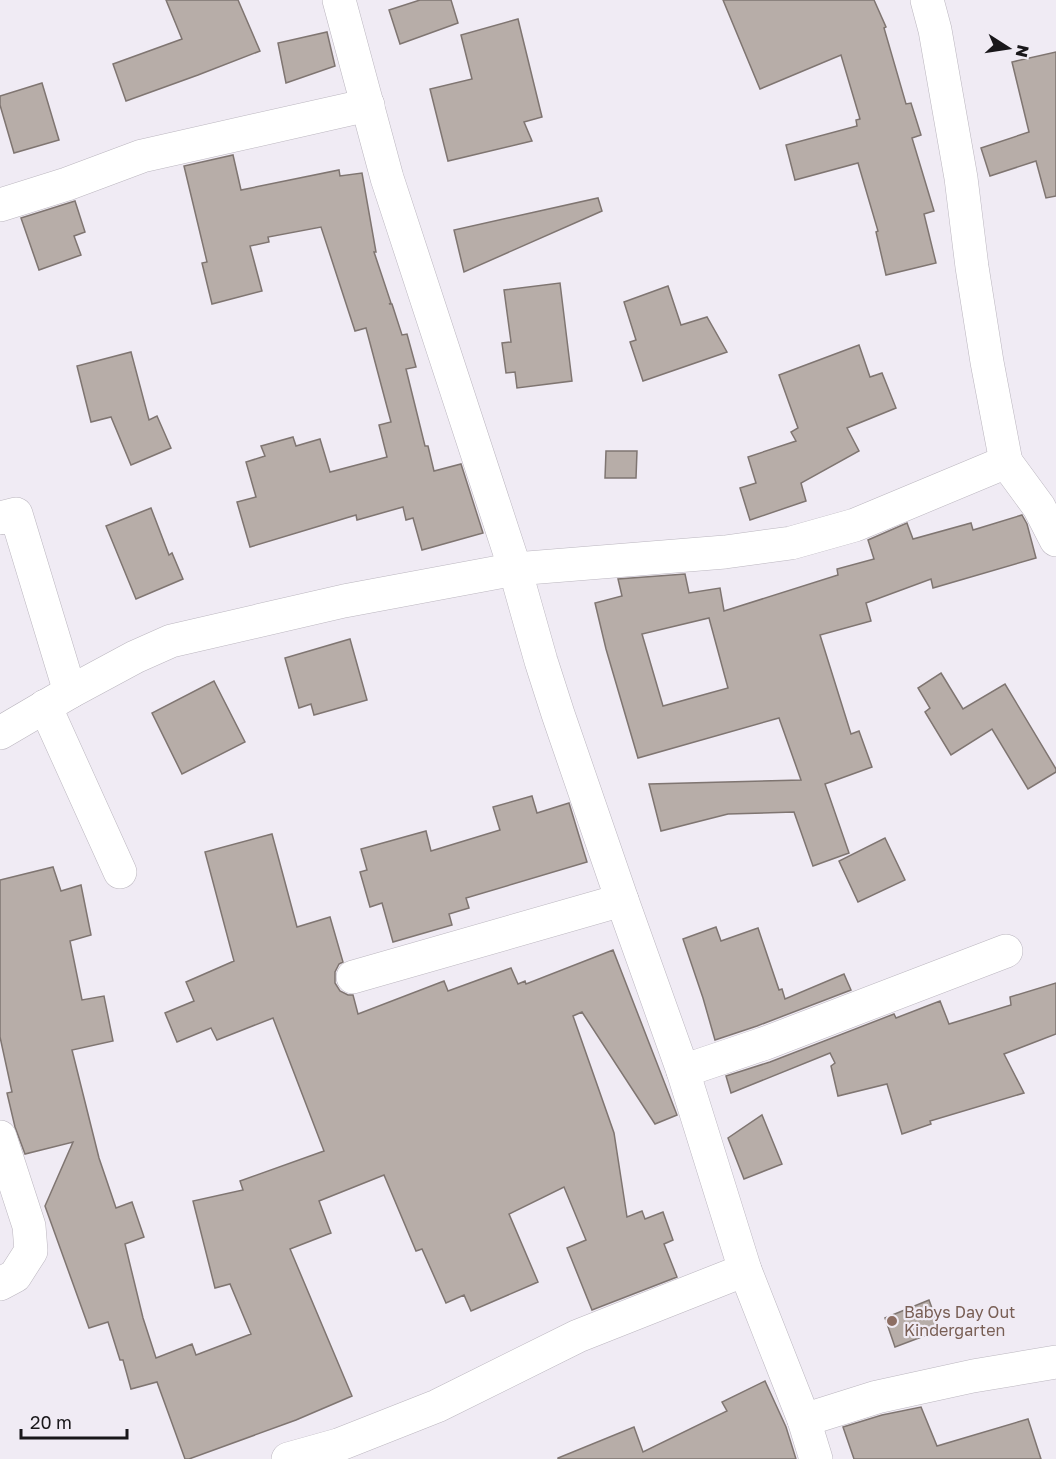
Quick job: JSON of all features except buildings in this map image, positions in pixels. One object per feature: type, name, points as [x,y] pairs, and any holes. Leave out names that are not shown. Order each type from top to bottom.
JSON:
[{"type":"street","points":[[339,0],[387,178],[515,569],[558,714],[683,1071],[745,1270],[804,1420],[816,1459]]},
{"type":"street","points":[[927,0],[935,30],[961,178],[987,362],[1006,462],[1039,507],[1056,540]]},
{"type":"street","points":[[0,206],[142,156],[368,105]]},
{"type":"street","points":[[0,733],[135,657],[171,641],[344,601],[515,569],[725,552],[791,543],[855,525],[1006,462]]},
{"type":"street","points":[[0,518],[16,513],[57,699],[120,872]]},
{"type":"street","points":[[353,977],[622,900]]},
{"type":"street","points":[[683,1071],[763,1044],[1006,951]]},
{"type":"street","points":[[0,1137],[29,1226],[32,1251],[15,1276],[0,1284]]},
{"type":"street","points":[[288,1459],[338,1445],[437,1406],[578,1336],[745,1270]]},
{"type":"street","points":[[804,1420],[877,1397],[973,1376],[1056,1362]]},
{"type":"place","name":"Babys Day Out Kindergarten","points":[[892,1321]]}]
